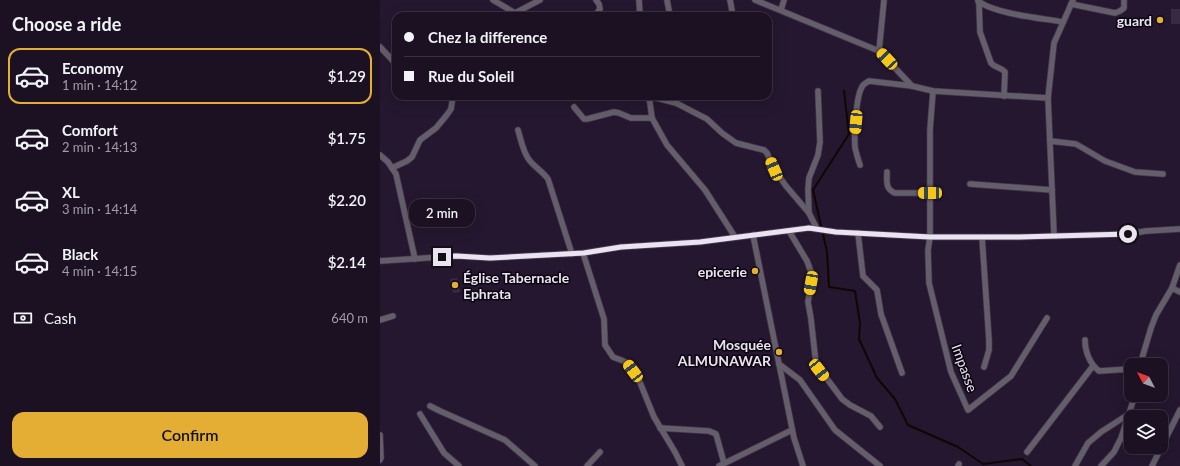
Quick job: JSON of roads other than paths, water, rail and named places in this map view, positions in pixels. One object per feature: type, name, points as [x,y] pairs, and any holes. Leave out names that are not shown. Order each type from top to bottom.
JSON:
[{"type":"street","points":[[492,0],[514,12]]},
{"type":"street","points":[[518,12],[540,0]]},
{"type":"street","points":[[596,0],[600,9],[598,12]]},
{"type":"street","points":[[639,0],[640,12]]},
{"type":"street","points":[[667,0],[669,12]]},
{"type":"street","points":[[730,0],[732,12]]},
{"type":"street","points":[[755,0],[879,51],[912,86]]},
{"type":"street","points":[[781,10],[784,0]]},
{"type":"street","points":[[879,51],[884,0]]},
{"type":"street","points":[[1054,235],[1048,98],[1054,43],[1072,2],[1115,14],[1124,8],[1124,0]]},
{"type":"street","points":[[1004,96],[1005,72],[1001,68],[994,67],[991,63],[980,32],[978,1],[1000,11],[1063,22]]},
{"type":"street","points":[[380,47],[392,60]]},
{"type":"street","points":[[860,165],[855,147],[856,112],[861,88],[869,81],[912,86],[933,91],[1048,98]]},
{"type":"street","points":[[809,213],[809,178],[818,155],[820,142],[818,91]]},
{"type":"street","points":[[930,237],[930,130],[933,91]]},
{"type":"street","points":[[392,168],[412,157],[420,140],[436,128],[446,116],[451,109],[453,100]]},
{"type":"street","points":[[650,100],[652,118],[667,145],[705,190],[735,237]]},
{"type":"street","points":[[676,100],[707,119],[722,133],[736,143],[764,150],[767,153],[774,169],[809,213],[817,229]]},
{"type":"street","points":[[574,107],[584,119],[614,112],[631,118],[652,118]]},
{"type":"street","points":[[518,130],[529,160],[541,170],[548,179],[572,254]]},
{"type":"street","points":[[1050,141],[1076,144],[1105,161],[1135,172],[1163,174]]},
{"type":"street","points":[[380,155],[388,162],[396,174],[415,259]]},
{"type":"street","points":[[887,172],[887,187],[890,191],[895,193],[930,193]]},
{"type":"street","points":[[970,184],[1052,190]]},
{"type":"street","points":[[380,261],[456,256],[490,258],[572,254],[621,247],[700,242],[809,228],[836,232],[930,237],[1128,234],[1146,231],[1180,229]]},
{"type":"street","points":[[789,231],[807,261],[811,272],[808,302],[816,364],[842,399],[850,405],[868,413],[880,427]]},
{"type":"street","points":[[858,233],[863,276],[877,290],[881,314],[902,373]]},
{"type":"street","points":[[753,235],[792,430],[803,466]]},
{"type":"street","name":"Impasse","points":[[930,237],[928,250],[929,283],[951,372],[968,410],[1011,376],[1047,318]]},
{"type":"street","points":[[982,237],[989,340],[989,350],[984,368]]},
{"type":"street","points":[[584,253],[604,319],[605,345],[613,357],[626,362],[639,380],[654,417],[682,466]]},
{"type":"street","points":[[1142,358],[1156,315],[1172,288],[1180,265]]},
{"type":"street","points":[[1172,288],[1180,292]]},
{"type":"street","points":[[380,320],[393,316]]},
{"type":"street","points":[[1086,340],[1085,346],[1087,354],[1093,366],[1099,371],[1104,372],[1124,369]]},
{"type":"street","points":[[779,364],[800,380],[835,430],[880,466]]},
{"type":"street","points":[[1027,452],[1093,366]]},
{"type":"street","points":[[430,406],[440,412],[505,440],[535,466]]},
{"type":"street","points":[[1152,466],[1180,410]]},
{"type":"street","points":[[420,414],[444,453],[459,466]]},
{"type":"street","points":[[1075,466],[1088,443],[1101,432],[1124,417]]},
{"type":"street","points":[[660,428],[709,431],[716,434],[721,465],[792,430]]},
{"type":"street","points":[[1101,466],[1114,452],[1124,429]]},
{"type":"street","points":[[380,435],[380,460]]},
{"type":"street","points":[[586,466],[600,452]]},
{"type":"waterway","points":[[844,91],[849,134],[813,190],[827,252],[829,287],[855,291],[860,323],[859,339],[877,378],[895,399],[908,425],[958,447],[983,464],[1022,459],[1031,466]]},
{"type":"place","name":"guard","points":[[1160,20]]},
{"type":"place","name":"epicerie","points":[[755,271]]},
{"type":"place","name":"Église Tabernacle Ephrata","points":[[455,285]]},
{"type":"place","name":"Mosquée ALMUNAWAR","points":[[779,352]]}]
